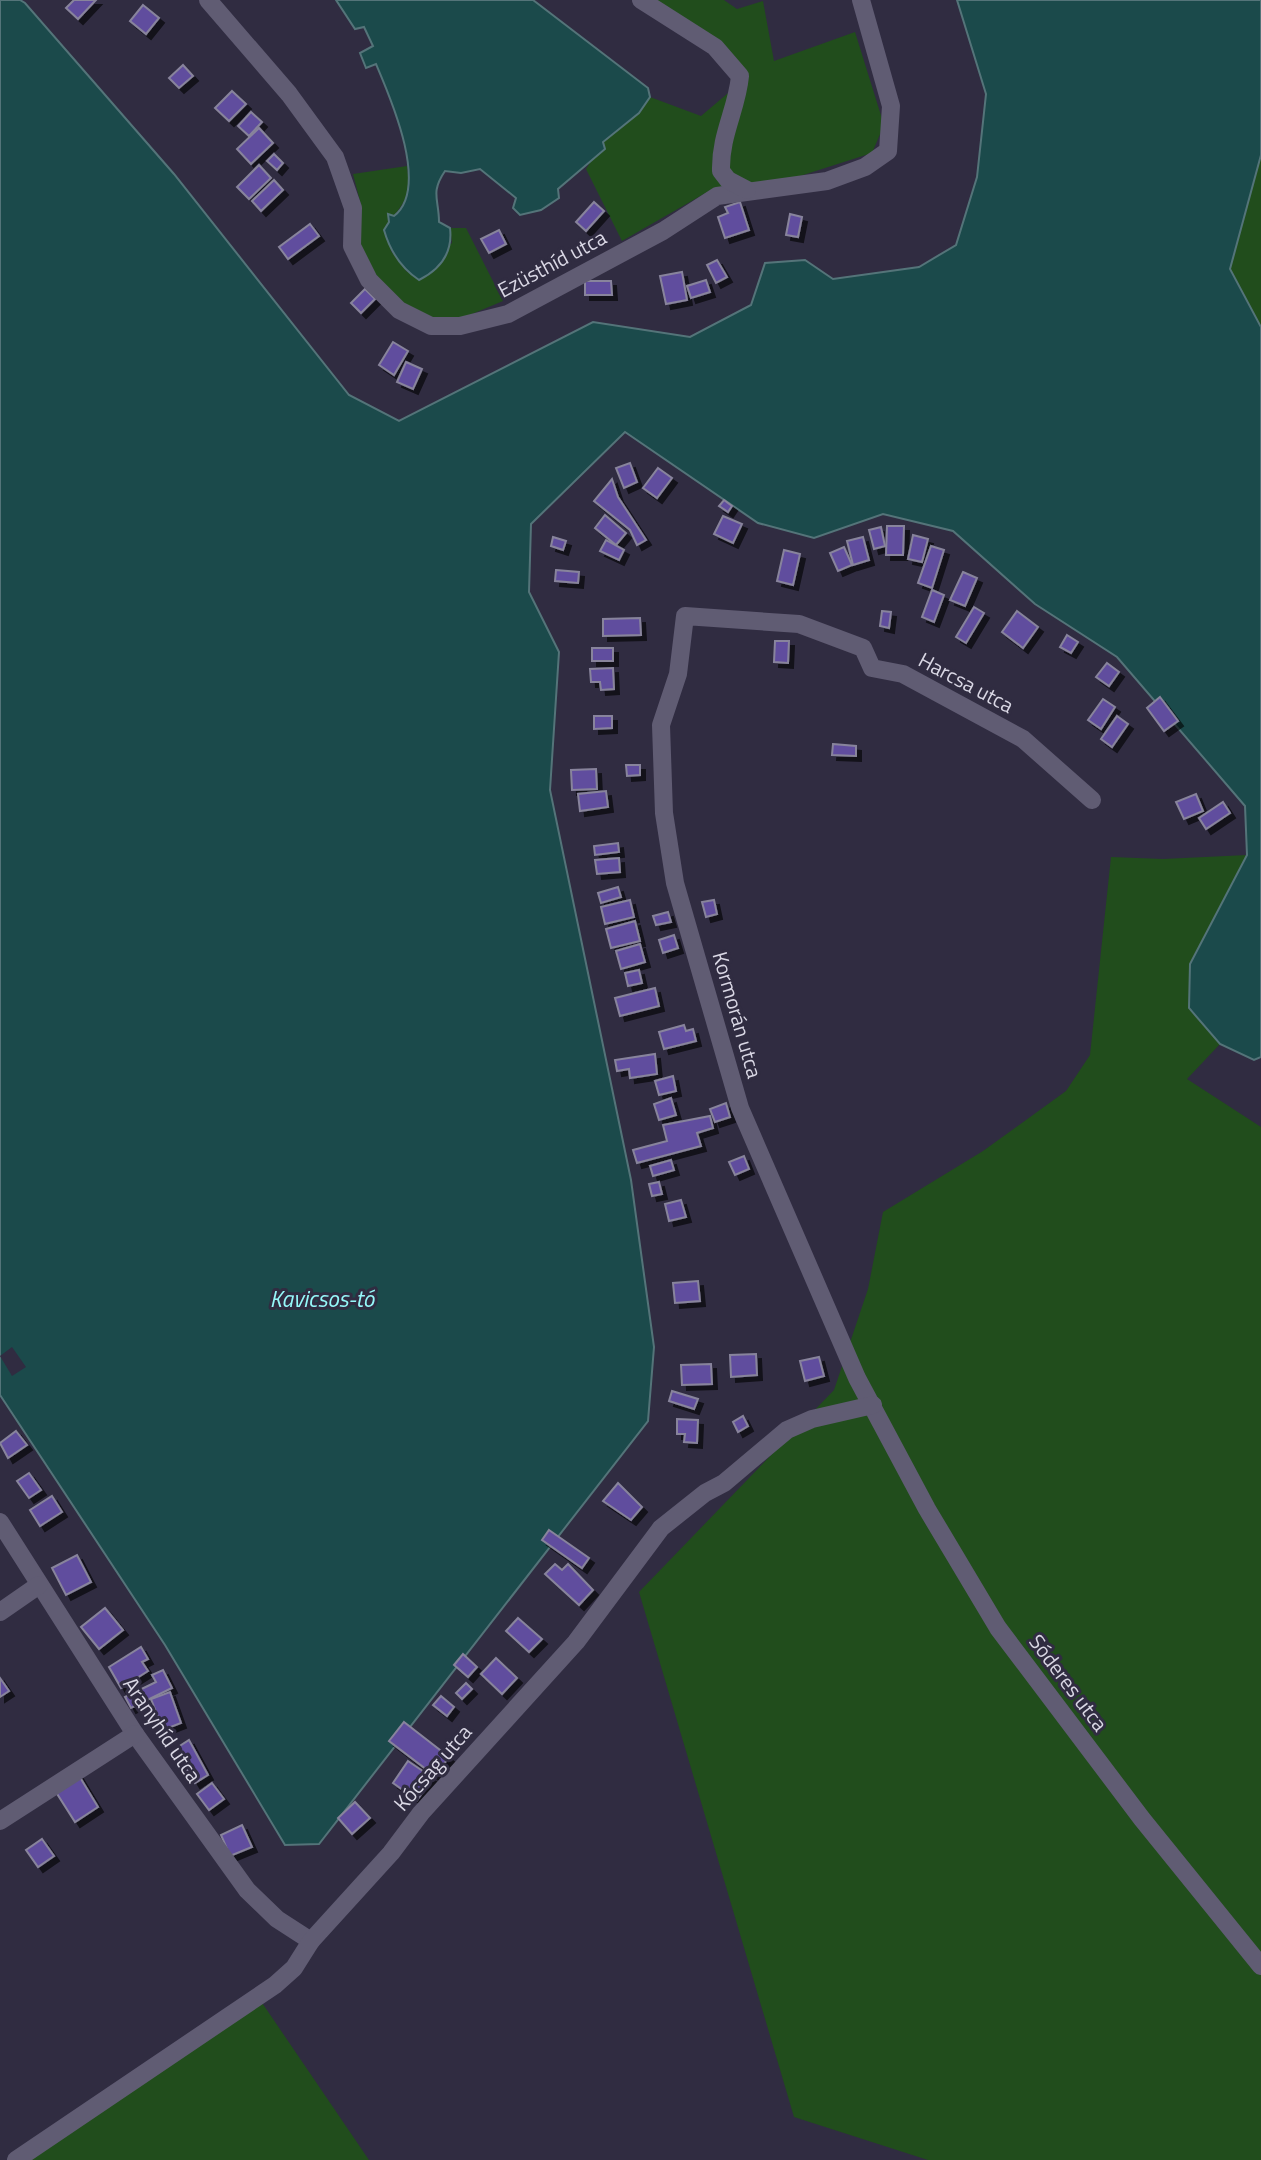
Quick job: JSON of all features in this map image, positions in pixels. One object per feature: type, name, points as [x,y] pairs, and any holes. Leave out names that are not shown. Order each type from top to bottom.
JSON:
[{"type":"street","name":"Ezüsthíd utca","points":[[208,0],[289,94],[335,157],[353,208],[352,246],[369,280],[398,310],[430,326],[460,326],[508,314],[663,231],[717,196],[827,181],[866,167],[888,151],[891,106],[861,0]]},
{"type":"street","points":[[641,0],[715,47],[740,76],[738,94],[724,128],[721,171],[727,180],[747,190]]},
{"type":"street","name":"Harcsa utca","points":[[685,616],[799,624],[863,648],[872,668],[903,674],[1023,739],[1093,800]]},
{"type":"street","name":"Kormorán utca","points":[[685,616],[678,674],[662,725],[664,813],[675,883],[740,1108],[857,1378],[873,1405]]},
{"type":"street","name":"Kócsag utca","points":[[16,2160],[275,1985],[294,1968],[311,1941],[391,1853],[421,1813],[576,1642],[661,1528],[705,1493],[724,1483],[787,1430],[813,1419],[873,1405]]},
{"type":"street","name":"Sóderes utca","points":[[873,1405],[927,1509],[998,1628],[1142,1819],[1261,1966]]},
{"type":"street","name":"Aranyhíd utca","points":[[0,1522],[135,1734],[247,1890],[277,1919],[311,1941]]},
{"type":"street","points":[[0,1612],[40,1585]]},
{"type":"street","points":[[0,1821],[135,1734]]},
{"type":"green space","points":[[656,0],[724,0],[737,9],[763,1],[774,61],[855,32],[884,125],[872,153],[772,185],[709,191],[622,241],[586,169],[603,142],[639,113],[650,97],[701,116],[747,77]]},
{"type":"green space","points":[[1261,155],[1261,327],[1230,269]]},
{"type":"green space","points":[[407,166],[408,191],[389,222],[391,251],[407,272],[452,243],[450,228],[466,228],[503,301],[460,319],[431,320],[402,305],[373,278],[360,245],[361,205],[353,174]]},
{"type":"green space","points":[[1247,855],[1190,964],[1189,1008],[1220,1044],[1187,1079],[1261,1127],[1261,2160],[928,2160],[794,2117],[639,1592],[834,1390],[868,1289],[883,1212],[983,1151],[1066,1091],[1090,1055],[1111,857],[1163,859]]},
{"type":"green space","points":[[254,1991],[369,2160],[18,2160]]},
{"type":"water","name":"Kavicsos-tó","points":[[0,0],[20,0],[25,3],[174,174],[349,395],[399,421],[593,322],[690,337],[751,305],[765,263],[805,260],[833,279],[919,267],[956,245],[977,177],[986,94],[957,0],[1261,0],[1261,155],[1230,269],[1261,327],[1261,1057],[1254,1060],[1220,1044],[1189,1008],[1190,964],[1247,855],[1245,806],[1117,657],[1035,604],[953,531],[883,514],[814,538],[758,523],[625,432],[531,524],[529,592],[559,652],[550,790],[631,1180],[654,1347],[648,1421],[319,1844],[285,1845],[165,1645],[0,1395]]},
{"type":"water","points":[[336,0],[533,0],[648,88],[650,97],[639,113],[603,142],[605,149],[558,189],[559,198],[541,210],[520,215],[513,208],[516,198],[480,169],[461,173],[445,171],[436,196],[439,222],[450,228],[450,245],[444,259],[434,271],[419,280],[397,258],[384,230],[389,222],[388,214],[394,216],[404,203],[408,185],[408,165],[398,120],[376,64],[366,68],[360,53],[373,46],[364,27],[355,29]]},
{"type":"pier","points":[[12,1347],[26,1367],[12,1376],[0,1356]]},
{"type":"building","points":[[74,0],[96,0],[78,19],[66,8]]},
{"type":"building","points":[[143,5],[159,18],[146,34],[130,21]]},
{"type":"building","points":[[183,65],[193,76],[179,88],[169,78]]},
{"type":"building","points":[[232,91],[246,104],[229,121],[215,108]]},
{"type":"building","points":[[251,112],[262,122],[249,136],[238,126]]},
{"type":"building","points":[[259,128],[273,143],[251,164],[237,149]]},
{"type":"building","points":[[274,154],[283,163],[277,170],[267,161]]},
{"type":"building","points":[[259,165],[271,178],[249,199],[237,187]]},
{"type":"building","points":[[274,180],[283,190],[261,211],[252,201]]},
{"type":"building","points":[[594,202],[604,211],[586,231],[576,222]]},
{"type":"building","points":[[740,202],[749,230],[725,238],[718,217],[728,213],[725,207]]},
{"type":"building","points":[[790,214],[802,217],[798,237],[786,235]]},
{"type":"building","points":[[310,224],[319,236],[288,259],[279,247]]},
{"type":"building","points":[[499,230],[506,244],[489,253],[481,239]]},
{"type":"building","points":[[717,260],[727,277],[716,283],[707,265]]},
{"type":"building","points":[[682,272],[687,300],[666,304],[660,276]]},
{"type":"building","points":[[706,280],[710,292],[691,298],[687,286]]},
{"type":"building","points":[[585,281],[611,281],[612,295],[585,295]]},
{"type":"building","points":[[365,289],[375,299],[361,313],[351,303]]},
{"type":"building","points":[[393,342],[408,351],[394,375],[379,365]]},
{"type":"building","points":[[406,362],[422,369],[413,389],[397,382]]},
{"type":"building","points":[[630,463],[637,482],[624,488],[616,468]]},
{"type":"building","points":[[658,468],[672,478],[657,498],[643,488]]},
{"type":"building","points":[[612,479],[618,497],[646,540],[637,545],[630,530],[594,501]]},
{"type":"building","points":[[724,500],[732,506],[728,512],[719,506]]},
{"type":"building","points":[[605,515],[626,533],[616,545],[595,528]]},
{"type":"building","points":[[723,516],[742,524],[733,543],[714,534]]},
{"type":"building","points":[[887,526],[904,526],[903,555],[886,555]]},
{"type":"building","points":[[881,527],[885,546],[874,549],[869,530]]},
{"type":"building","points":[[913,535],[928,539],[922,562],[908,559]]},
{"type":"building","points":[[553,537],[566,541],[563,550],[551,546]]},
{"type":"building","points":[[863,537],[869,560],[853,565],[847,541]]},
{"type":"building","points":[[606,540],[624,550],[619,560],[600,551]]},
{"type":"building","points":[[931,546],[944,550],[932,588],[918,583]]},
{"type":"building","points":[[844,547],[852,565],[838,571],[830,553]]},
{"type":"building","points":[[784,550],[800,554],[793,585],[777,581]]},
{"type":"building","points":[[556,570],[579,572],[578,583],[555,581]]},
{"type":"building","points":[[963,572],[977,578],[965,606],[950,600]]},
{"type":"building","points":[[932,590],[944,595],[934,622],[922,617]]},
{"type":"building","points":[[974,607],[984,613],[966,643],[956,637]]},
{"type":"building","points":[[882,611],[891,612],[889,628],[880,626]]},
{"type":"building","points":[[1017,611],[1038,627],[1023,648],[1002,632]]},
{"type":"building","points":[[640,618],[641,635],[603,636],[603,619]]},
{"type":"building","points":[[1067,635],[1078,642],[1071,653],[1060,647]]},
{"type":"building","points":[[775,641],[789,641],[788,663],[774,662]]},
{"type":"building","points":[[592,648],[613,648],[613,661],[592,661]]},
{"type":"building","points":[[1107,663],[1119,672],[1109,686],[1096,677]]},
{"type":"building","points":[[613,668],[614,689],[601,690],[600,682],[591,682],[590,669]]},
{"type":"building","points":[[1160,697],[1178,721],[1164,731],[1147,708]]},
{"type":"building","points":[[1103,699],[1115,707],[1101,729],[1088,720]]},
{"type":"building","points":[[594,716],[612,716],[612,728],[594,729]]},
{"type":"building","points":[[1117,716],[1128,724],[1112,747],[1101,739]]},
{"type":"building","points":[[833,744],[856,746],[856,756],[832,755]]},
{"type":"building","points":[[626,765],[640,765],[640,775],[627,776]]},
{"type":"building","points":[[596,769],[597,789],[572,790],[571,770]]},
{"type":"building","points":[[606,791],[608,807],[580,811],[578,794]]},
{"type":"building","points":[[1196,794],[1203,811],[1184,819],[1176,802]]},
{"type":"building","points":[[1223,802],[1230,813],[1206,829],[1199,818]]},
{"type":"building","points":[[618,843],[619,852],[595,855],[594,846]]},
{"type":"building","points":[[619,858],[620,872],[597,874],[595,860]]},
{"type":"building","points":[[618,887],[621,897],[601,903],[598,893]]},
{"type":"building","points":[[630,900],[634,917],[605,924],[601,907]]},
{"type":"building","points":[[714,900],[717,914],[706,917],[702,902]]},
{"type":"building","points":[[668,912],[671,922],[656,925],[653,916]]},
{"type":"building","points":[[635,921],[640,941],[611,948],[606,929]]},
{"type":"building","points":[[674,935],[678,948],[663,953],[659,940]]},
{"type":"building","points":[[640,944],[645,962],[621,969],[616,951]]},
{"type":"building","points":[[639,970],[642,983],[628,986],[625,973]]},
{"type":"building","points":[[655,988],[659,1006],[620,1016],[615,998]]},
{"type":"building","points":[[684,1025],[686,1031],[693,1029],[696,1041],[664,1049],[659,1032]]},
{"type":"building","points":[[655,1054],[657,1074],[630,1078],[629,1069],[617,1071],[615,1060]]},
{"type":"building","points":[[673,1076],[676,1091],[659,1095],[655,1081]]},
{"type":"building","points":[[671,1098],[676,1115],[659,1120],[654,1104]]},
{"type":"building","points":[[726,1103],[730,1117],[715,1122],[710,1109]]},
{"type":"building","points":[[710,1116],[713,1128],[697,1133],[701,1146],[637,1163],[633,1150],[667,1141],[663,1125]]},
{"type":"building","points":[[744,1156],[749,1169],[735,1175],[729,1162]]},
{"type":"building","points":[[671,1160],[674,1170],[653,1176],[650,1166]]},
{"type":"building","points":[[659,1182],[662,1194],[652,1196],[649,1184]]},
{"type":"building","points":[[681,1200],[686,1217],[669,1221],[665,1204]]},
{"type":"building","points":[[698,1281],[700,1301],[675,1303],[673,1283]]},
{"type":"building","points":[[756,1354],[757,1375],[731,1377],[730,1355]]},
{"type":"building","points":[[819,1357],[824,1376],[805,1381],[800,1361]]},
{"type":"building","points":[[711,1364],[712,1384],[682,1385],[681,1365]]},
{"type":"building","points":[[672,1391],[698,1399],[694,1409],[669,1401]]},
{"type":"building","points":[[743,1416],[748,1426],[738,1432],[733,1422]]},
{"type":"building","points":[[677,1419],[698,1420],[697,1443],[684,1442],[685,1434],[677,1434]]},
{"type":"building","points":[[16,1431],[27,1445],[8,1458],[0,1443]]},
{"type":"building","points":[[29,1473],[41,1490],[29,1498],[17,1481]]},
{"type":"building","points":[[618,1483],[642,1507],[631,1520],[603,1501]]},
{"type":"building","points":[[52,1496],[62,1512],[40,1526],[30,1510]]},
{"type":"building","points":[[549,1530],[589,1558],[582,1568],[542,1540]]},
{"type":"building","points":[[77,1555],[91,1582],[66,1595],[52,1568]]},
{"type":"building","points":[[555,1564],[562,1570],[568,1564],[593,1590],[579,1605],[545,1574]]},
{"type":"building","points":[[105,1608],[123,1630],[99,1649],[81,1627]]},
{"type":"building","points":[[518,1618],[542,1639],[529,1652],[506,1631]]},
{"type":"building","points":[[141,1647],[148,1659],[142,1662],[148,1671],[121,1688],[109,1667]]},
{"type":"building","points":[[463,1654],[477,1667],[468,1677],[454,1665]]},
{"type":"building","points":[[496,1658],[517,1678],[502,1694],[481,1674]]},
{"type":"building","points":[[163,1670],[172,1688],[131,1708],[125,1697],[156,1682],[152,1675]]},
{"type":"building","points":[[0,1678],[9,1691],[0,1697]]},
{"type":"building","points":[[466,1683],[472,1689],[462,1699],[456,1693]]},
{"type":"building","points":[[170,1692],[181,1723],[163,1730],[151,1699]]},
{"type":"building","points":[[441,1696],[454,1707],[447,1716],[433,1705]]},
{"type":"building","points":[[404,1722],[449,1757],[435,1776],[389,1741]]},
{"type":"building","points":[[189,1740],[208,1775],[195,1783],[175,1749]]},
{"type":"building","points":[[408,1761],[433,1778],[417,1800],[393,1783]]},
{"type":"building","points":[[78,1774],[98,1807],[75,1822],[54,1789]]},
{"type":"building","points":[[212,1783],[224,1799],[209,1810],[197,1794]]},
{"type":"building","points":[[355,1802],[370,1818],[352,1834],[338,1818]]},
{"type":"building","points":[[242,1825],[252,1847],[230,1856],[221,1835]]},
{"type":"building","points":[[42,1839],[54,1856],[38,1867],[26,1850]]}]
